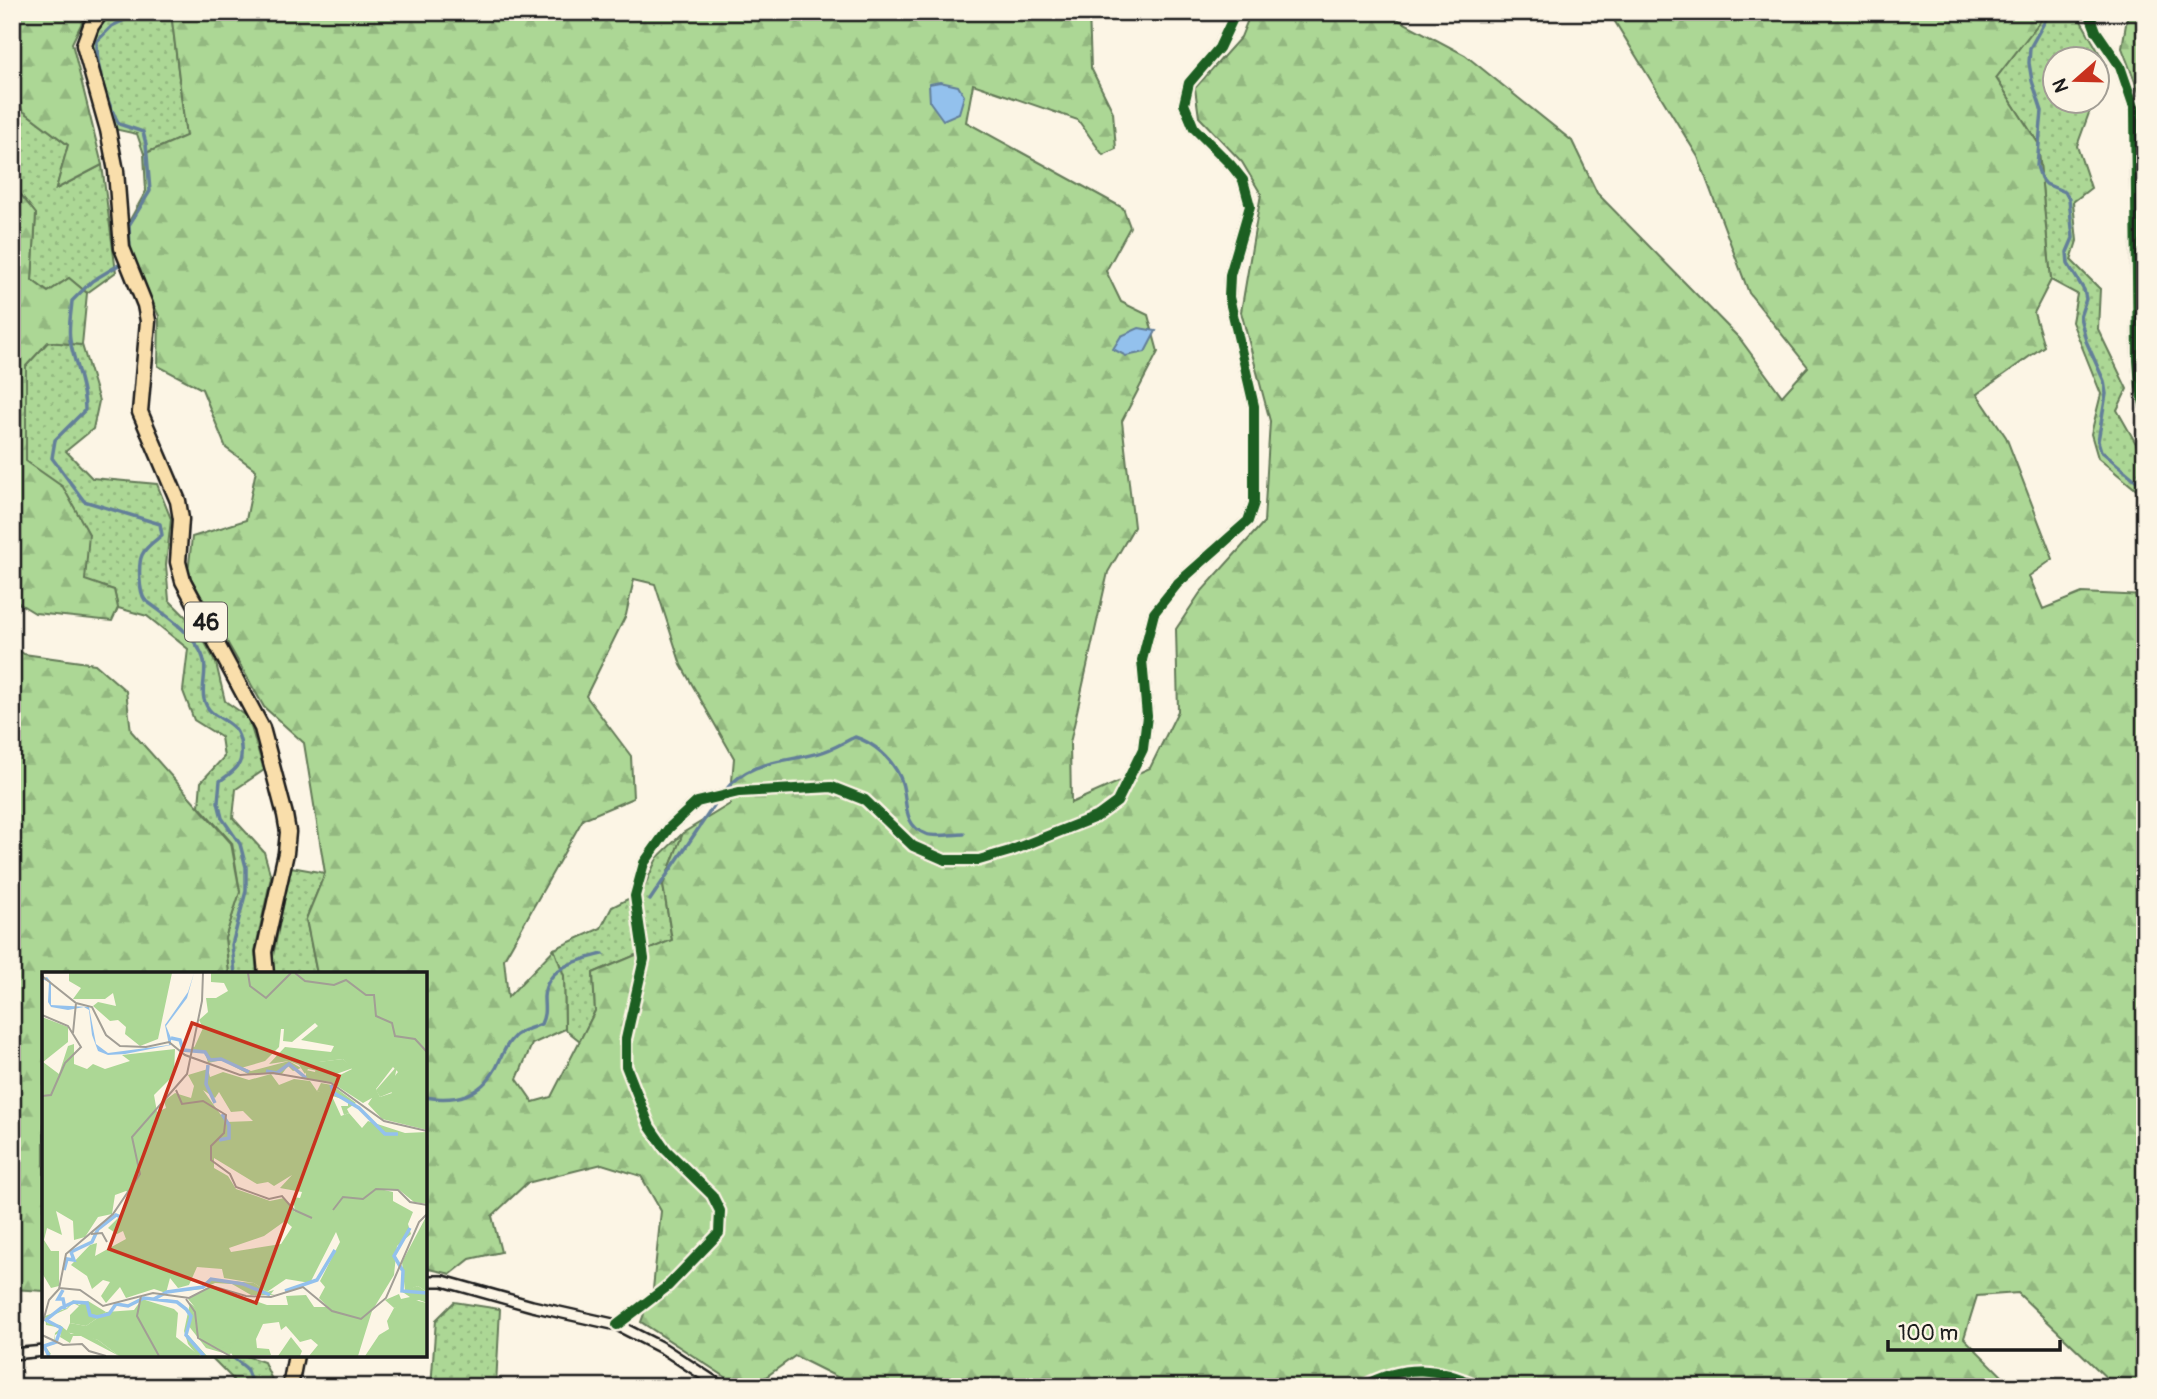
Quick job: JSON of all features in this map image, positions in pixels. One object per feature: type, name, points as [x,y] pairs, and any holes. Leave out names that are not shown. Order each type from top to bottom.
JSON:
[{"type":"main road","name":"46","points":[[101,12],[91,26],[84,45],[108,130],[116,171],[122,248],[145,305],[148,321],[140,412],[178,501],[181,519],[177,562],[183,582],[262,728],[288,832],[286,853],[264,953],[266,972]]},
{"type":"main road","points":[[290,1387],[296,1357]]},
{"type":"street","points":[[617,1325],[668,1286],[719,1233],[720,1211],[712,1195],[666,1150],[650,1127],[626,1066],[626,1039],[644,959],[635,896],[644,863],[669,828],[697,802],[739,792],[832,787],[865,800],[913,846],[944,860],[979,860],[1098,816],[1117,802],[1143,749],[1147,716],[1142,660],[1154,613],[1178,583],[1248,520],[1254,503],[1254,406],[1229,297],[1230,275],[1250,206],[1243,180],[1231,164],[1194,128],[1184,104],[1189,83],[1220,48],[1236,12]]},
{"type":"street","points":[[2089,12],[2096,31],[2120,66],[2135,110],[2138,360],[2145,409]]},
{"type":"street","points":[[2135,110],[2145,118]]},
{"type":"street","points":[[427,1281],[443,1281],[532,1306],[617,1325],[664,1349],[722,1387]]},
{"type":"street","points":[[12,1354],[42,1351]]},
{"type":"street","points":[[1361,1387],[1396,1372],[1411,1370],[1457,1376],[1481,1387]]},
{"type":"green space","points":[[12,12],[87,12],[72,43],[102,165],[56,189],[68,145],[22,110],[12,65]]},
{"type":"green space","points":[[106,12],[171,12],[186,136],[144,154],[137,134],[114,129],[90,52],[95,33]]},
{"type":"green space","points":[[171,12],[1089,12],[1091,68],[1113,112],[1116,149],[1103,155],[1078,120],[973,84],[966,122],[1123,208],[1130,227],[1106,271],[1121,302],[1148,315],[1158,352],[1122,421],[1134,527],[1108,572],[1070,743],[1071,803],[1150,768],[1178,711],[1176,629],[1200,593],[1264,522],[1270,421],[1241,312],[1261,194],[1242,162],[1199,117],[1195,88],[1241,37],[1251,12],[1384,12],[1465,55],[1572,141],[1597,193],[1740,339],[1782,396],[1808,367],[1749,293],[1698,157],[1609,12],[2040,12],[2041,20],[1996,78],[2038,143],[2051,280],[2034,313],[2044,346],[1977,394],[2006,437],[2053,559],[2029,576],[2043,609],[2082,593],[2145,596],[2145,1387],[2116,1387],[2018,1293],[1977,1296],[1964,1338],[2005,1379],[2004,1387],[1337,1387],[1334,1384],[1330,1387],[850,1387],[849,1383],[795,1356],[752,1387],[741,1387],[641,1322],[653,1289],[661,1211],[641,1176],[602,1164],[527,1183],[492,1216],[501,1252],[470,1259],[451,1274],[427,1268],[427,972],[317,972],[306,919],[325,873],[304,743],[264,707],[188,573],[192,537],[246,520],[256,470],[226,448],[202,389],[158,366],[159,316],[133,261],[126,227],[146,191],[144,154],[186,136]],"holes":[[[634,579],[655,584],[681,665],[734,758],[730,804],[683,833],[663,885],[672,940],[593,973],[595,1011],[551,1097],[533,1102],[517,1079],[532,1044],[565,1029],[564,976],[554,949],[508,997],[504,959],[583,819],[633,798],[631,756],[586,696],[626,615]]]},
{"type":"green space","points":[[2040,12],[2076,12],[2095,46],[2042,46],[2042,116],[2088,116],[2077,146],[2091,188],[2073,202],[2077,241],[2071,260],[2100,289],[2098,329],[2127,389],[2117,410],[2138,447],[2145,452],[2145,497],[2098,458],[2091,434],[2101,394],[2072,322],[2077,294],[2051,280],[2038,143],[1996,78],[2041,20]]},
{"type":"green space","points":[[2128,12],[2145,12],[2145,108],[2122,48]]},
{"type":"green space","points":[[12,65],[22,110],[68,145],[56,189],[102,165],[116,272],[87,293],[69,278],[48,292],[32,280],[36,214],[17,190],[12,190]]},
{"type":"green space","points":[[12,190],[17,190],[36,214],[32,280],[48,292],[69,278],[87,293],[82,345],[48,342],[26,366],[26,461],[63,487],[89,534],[85,580],[114,590],[118,608],[112,621],[35,613],[12,599]]},
{"type":"green space","points":[[48,342],[82,345],[99,401],[93,429],[66,451],[92,478],[157,484],[171,519],[166,565],[169,600],[197,628],[216,663],[225,701],[248,717],[264,770],[236,789],[233,818],[264,852],[271,877],[255,951],[257,972],[229,972],[225,938],[240,892],[232,843],[199,806],[201,782],[224,757],[221,737],[194,720],[183,691],[188,649],[147,616],[118,608],[114,590],[85,581],[26,462],[26,366]]},
{"type":"green space","points":[[12,646],[24,654],[95,664],[126,691],[131,731],[231,843],[240,892],[225,938],[229,972],[42,972],[42,1291],[12,1289]]},
{"type":"green space","points":[[683,833],[663,885],[672,940],[593,973],[595,1011],[580,1041],[565,1029],[564,976],[554,949],[601,928],[612,907],[642,892],[657,858]]},
{"type":"green space","points":[[291,867],[325,873],[306,919],[317,972],[274,972],[272,961]]},
{"type":"green space","points":[[454,1302],[500,1309],[496,1385],[431,1387],[436,1320]]},
{"type":"green space","points":[[211,1357],[249,1357],[264,1362],[273,1382],[271,1387],[232,1387],[233,1379]]},
{"type":"water","points":[[940,82],[958,86],[964,96],[959,113],[943,120],[930,102],[929,84]]},
{"type":"water","points":[[1139,328],[1156,331],[1145,352],[1126,356],[1113,349],[1121,336]]},
{"type":"waterway","points":[[130,251],[129,225],[150,191],[146,144],[143,132],[119,124],[114,115],[100,73],[97,41],[112,26],[141,12]]},
{"type":"waterway","points":[[2050,12],[2030,48],[2032,81],[2042,111],[2037,166],[2046,184],[2065,192],[2069,199],[2073,238],[2067,252],[2068,264],[2084,290],[2086,299],[2080,317],[2086,341],[2104,381],[2106,394],[2098,441],[2101,451],[2145,488]]},
{"type":"waterway","points":[[122,263],[92,281],[72,301],[70,340],[85,410],[55,440],[52,458],[84,501],[160,524],[162,535],[142,555],[141,591],[145,600],[179,626],[195,643],[204,661],[203,694],[207,707],[230,724],[239,737],[241,759],[234,770],[220,781],[218,802],[222,818],[240,844],[246,867],[246,891],[232,945],[235,972]]},
{"type":"waterway","points":[[724,792],[734,781],[756,768],[824,752],[855,737],[875,747],[896,770],[903,785],[909,817],[918,830],[935,836],[964,834]]},
{"type":"waterway","points":[[650,900],[717,801]]},
{"type":"waterway","points":[[427,1097],[457,1097],[483,1085],[515,1036],[541,1024],[546,986],[557,971],[603,954]]},
{"type":"waterway","points":[[232,1357],[246,1368],[253,1387]]},
{"type":"cycle path","points":[[617,1325],[668,1286],[719,1233],[720,1211],[712,1195],[666,1150],[650,1127],[626,1066],[626,1039],[644,959],[635,896],[644,863],[669,828],[697,802],[739,792],[832,787],[865,800],[913,846],[945,860],[979,860],[1010,851],[1098,816],[1117,802],[1143,749],[1147,716],[1142,660],[1154,613],[1178,583],[1248,521],[1254,503],[1254,406],[1229,297],[1230,275],[1250,206],[1243,180],[1194,128],[1184,104],[1189,83],[1219,48],[1236,12]]},
{"type":"cycle path","points":[[2089,12],[2096,31],[2120,66],[2135,110],[2138,360],[2145,409]]},
{"type":"cycle path","points":[[1361,1387],[1392,1374],[1421,1370],[1450,1375],[1481,1387]]}]
